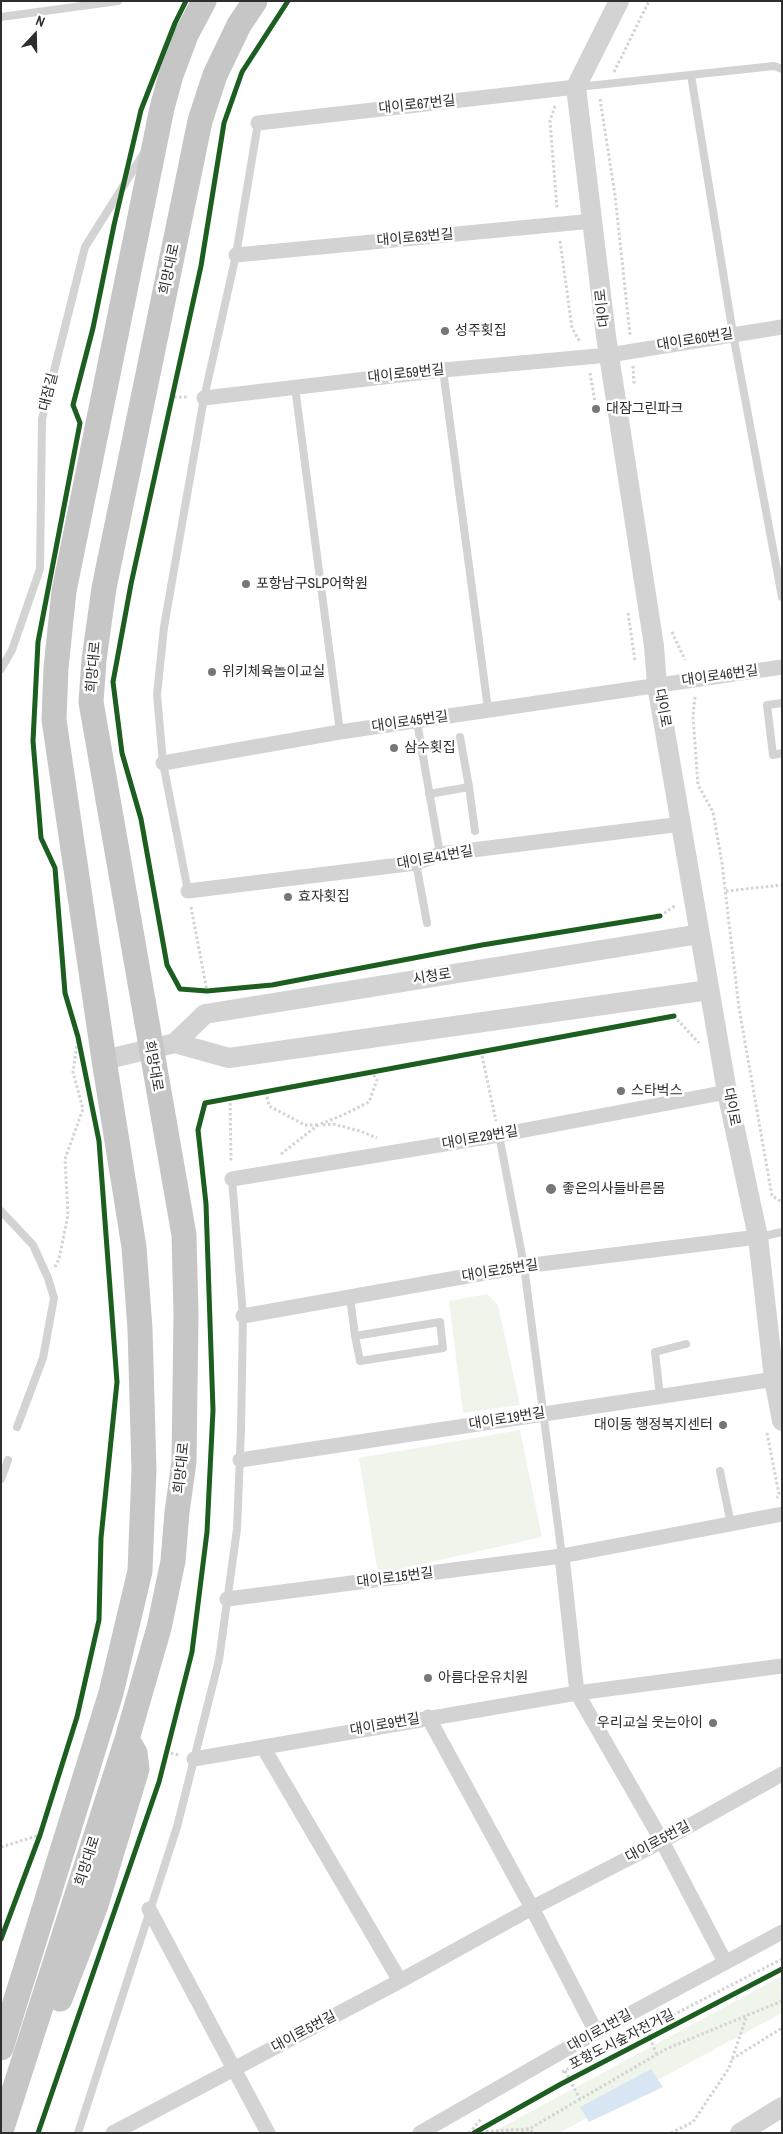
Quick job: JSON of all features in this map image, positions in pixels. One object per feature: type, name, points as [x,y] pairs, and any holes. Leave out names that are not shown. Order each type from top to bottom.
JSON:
[{"type":"main road","name":"희망대로","points":[[1,2048],[100,1729],[126,1638],[140,1571],[144,1470],[141,1419],[140,1329],[134,1247],[93,1058],[54,720],[56,668],[64,591],[157,131],[171,75],[186,35],[204,1]]},
{"type":"main road","name":"희망대로","points":[[1,2131],[127,1739],[159,1628],[173,1561],[185,1443],[186,1315],[184,1235],[150,1050],[91,702],[94,660],[104,588],[200,122],[215,75],[239,26],[255,1]]},
{"type":"main road","points":[[1,1989],[75,1761],[82,1748],[100,1729]]},
{"type":"main road","points":[[10,2133],[96,1905],[137,1769],[135,1753],[127,1739]]},
{"type":"street","points":[[576,87],[619,1]]},
{"type":"street","name":"대이로67번길","points":[[258,123],[576,87]]},
{"type":"street","name":"대이로","points":[[576,87],[609,355],[654,646],[658,684],[728,1092],[758,1238],[778,1379],[774,1425]]},
{"type":"street","name":"대이로63번길","points":[[236,254],[594,221]]},
{"type":"street","name":"대이로60번길","points":[[609,355],[782,327]]},
{"type":"street","name":"대이로59번길","points":[[204,398],[443,370],[609,355]]},
{"type":"street","name":"대이로46번길","points":[[658,684],[782,667]]},
{"type":"street","name":"대이로45번길","points":[[163,763],[340,732],[417,722],[488,709],[658,684]]},
{"type":"street","name":"대이로41번길","points":[[188,892],[416,862],[440,854],[682,824]]},
{"type":"street","name":"시청로","points":[[93,1058],[150,1050],[175,1043],[205,1014],[700,934]]},
{"type":"street","points":[[175,1043],[229,1058],[710,990]]},
{"type":"street","name":"대이로29번길","points":[[232,1179],[499,1135],[728,1092]]},
{"type":"street","name":"대이로25번길","points":[[244,1316],[524,1266],[758,1238]]},
{"type":"street","name":"대이로19번길","points":[[240,1460],[778,1379]]},
{"type":"street","name":"대이로15번길","points":[[227,1599],[562,1556],[732,1524],[778,1508]]},
{"type":"street","points":[[562,1556],[577,1693],[662,1841],[725,1962]]},
{"type":"street","name":"대이로9번길","points":[[194,1759],[428,1717],[577,1693],[782,1666]]},
{"type":"street","points":[[428,1717],[532,1908],[596,2032]]},
{"type":"street","points":[[264,1747],[400,1981]]},
{"type":"street","name":"대이로5번길","points":[[113,2133],[400,1981],[532,1908],[662,1841],[782,1774]]},
{"type":"street","points":[[149,1909],[268,2133]]},
{"type":"street","name":"대이로1번길","points":[[420,2133],[596,2032],[782,1932]]},
{"type":"street","points":[[740,2133],[782,2107]]},
{"type":"lane","points":[[1,17],[118,1]]},
{"type":"lane","points":[[576,87],[774,66],[782,69]]},
{"type":"lane","points":[[691,74],[733,334],[782,597]]},
{"type":"lane","points":[[188,892],[163,763],[157,696],[164,627],[204,398],[236,254],[258,123]]},
{"type":"lane","name":"대잠길","points":[[1,669],[12,650],[40,569],[42,419],[85,247],[157,131]]},
{"type":"lane","points":[[443,370],[488,709]]},
{"type":"lane","points":[[295,387],[340,732]]},
{"type":"lane","points":[[782,703],[767,705],[773,755],[782,753]]},
{"type":"lane","points":[[417,722],[440,854]]},
{"type":"lane","points":[[460,737],[469,787],[474,831]]},
{"type":"lane","points":[[429,794],[469,787]]},
{"type":"lane","points":[[416,862],[427,923]]},
{"type":"lane","points":[[499,1135],[524,1266],[562,1556]]},
{"type":"lane","points":[[78,2133],[128,1984],[149,1909],[177,1828],[219,1660],[237,1529],[244,1316],[232,1179]]},
{"type":"lane","points":[[1,1211],[32,1245],[48,1278],[54,1298],[43,1358],[17,1427]]},
{"type":"lane","points":[[758,1238],[782,1232]]},
{"type":"lane","points":[[350,1297],[355,1336],[360,1361],[443,1348],[440,1322],[355,1336]]},
{"type":"lane","points":[[660,1396],[655,1352],[686,1344]]},
{"type":"lane","points":[[1,1479],[8,1460]]},
{"type":"lane","points":[[720,1471],[732,1524]]},
{"type":"path","points":[[614,72],[649,1]]},
{"type":"path","points":[[600,99],[614,195],[630,335]]},
{"type":"path","points":[[555,105],[550,121],[557,209]]},
{"type":"path","points":[[559,237],[572,328],[580,342]]},
{"type":"path","points":[[172,406],[176,387]]},
{"type":"path","points":[[695,697],[694,716],[698,785],[713,812],[726,891],[739,1008],[772,1196],[782,1202]]},
{"type":"path","points":[[726,891],[782,885]]},
{"type":"path","points":[[188,892],[206,991]]},
{"type":"path","points":[[651,918],[660,916]]},
{"type":"path","points":[[200,991],[216,990]]},
{"type":"path","points":[[664,1018],[674,1016],[700,1044],[702,1052]]},
{"type":"path","points":[[75,1028],[78,1036],[93,1058]]},
{"type":"path","points":[[48,1278],[60,1259],[68,1215],[65,1159],[83,1108],[73,1072],[78,1036]]},
{"type":"path","points":[[472,1052],[490,1049]]},
{"type":"path","points":[[481,1051],[499,1135]]},
{"type":"path","points":[[362,1072],[381,1069]]},
{"type":"path","points":[[275,1172],[281,1154],[318,1125],[368,1102],[377,1080],[371,1070]]},
{"type":"path","points":[[257,1093],[275,1090]]},
{"type":"path","points":[[266,1092],[269,1106],[305,1125],[333,1124],[360,1130],[379,1140],[385,1154]]},
{"type":"path","points":[[222,1100],[239,1096]]},
{"type":"path","points":[[230,1098],[232,1179]]},
{"type":"path","points":[[774,1425],[779,1494],[778,1508]]},
{"type":"path","points":[[164,1760],[169,1743]]},
{"type":"path","points":[[37,1843],[43,1826]]},
{"type":"path","points":[[1,1846],[40,1835]]},
{"type":"path","points":[[558,2075],[782,1959]]},
{"type":"path","points":[[522,2133],[656,2055],[747,2014],[782,2001]]},
{"type":"path","points":[[672,2133],[693,2122],[729,2068],[747,2014]]},
{"type":"path","points":[[732,2059],[782,2028]]},
{"type":"path","points":[[646,2030],[656,2055]]},
{"type":"path","points":[[565,2071],[568,2081],[580,2099]]},
{"type":"path","points":[[468,2124],[483,2116],[473,2132]]},
{"type":"path","points":[[473,2132],[493,2122]]},
{"type":"path","points":[[473,2132],[528,2129],[535,2133]]},
{"type":"shaded area","points":[[487,1294],[498,1305],[520,1405],[463,1413],[449,1301]]},
{"type":"shaded area","points":[[520,1430],[542,1537],[378,1574],[359,1458]]},
{"type":"shaded area","points":[[782,1976],[782,2013],[559,2133],[491,2133]]},
{"type":"shaded area","points":[[651,2069],[663,2087],[589,2122],[580,2107]]},
{"type":"cycle path","points":[[1,1939],[40,1835],[77,1717],[99,1620],[101,1538],[117,1382],[99,1141],[78,1037],[65,993],[55,868],[41,838],[33,741],[38,642],[80,423],[73,405],[93,328],[114,225],[141,110],[175,23],[186,1]]},
{"type":"cycle path","points":[[288,1],[242,72],[224,123],[201,266],[131,584],[113,682],[122,753],[141,819],[167,965],[180,989],[207,991],[272,985],[482,945],[660,916]]},
{"type":"cycle path","points":[[38,2133],[159,1782],[192,1652],[207,1532],[213,1410],[206,1204],[198,1130],[205,1103],[674,1016]]},
{"type":"cycle path","name":"포항도시숲자전거길","points":[[474,2133],[561,2084],[782,1969]]},
{"type":"place","name":"성주횟집","points":[[445,331]]},
{"type":"place","name":"대잠그린파크","points":[[596,409]]},
{"type":"place","name":"포항남구SLP어학원","points":[[246,584]]},
{"type":"place","name":"위키체육놀이교실","points":[[212,672]]},
{"type":"place","name":"삼수횟집","points":[[394,748]]},
{"type":"place","name":"효자횟집","points":[[288,897]]},
{"type":"place","name":"스타벅스","points":[[621,1091]]},
{"type":"place","name":"좋은의사들바른몸","points":[[551,1189]]},
{"type":"place","name":"대이동 행정복지센터","points":[[723,1425]]},
{"type":"place","name":"아름다운유치원","points":[[428,1678]]},
{"type":"place","name":"우리교실 웃는아이","points":[[713,1723]]}]
